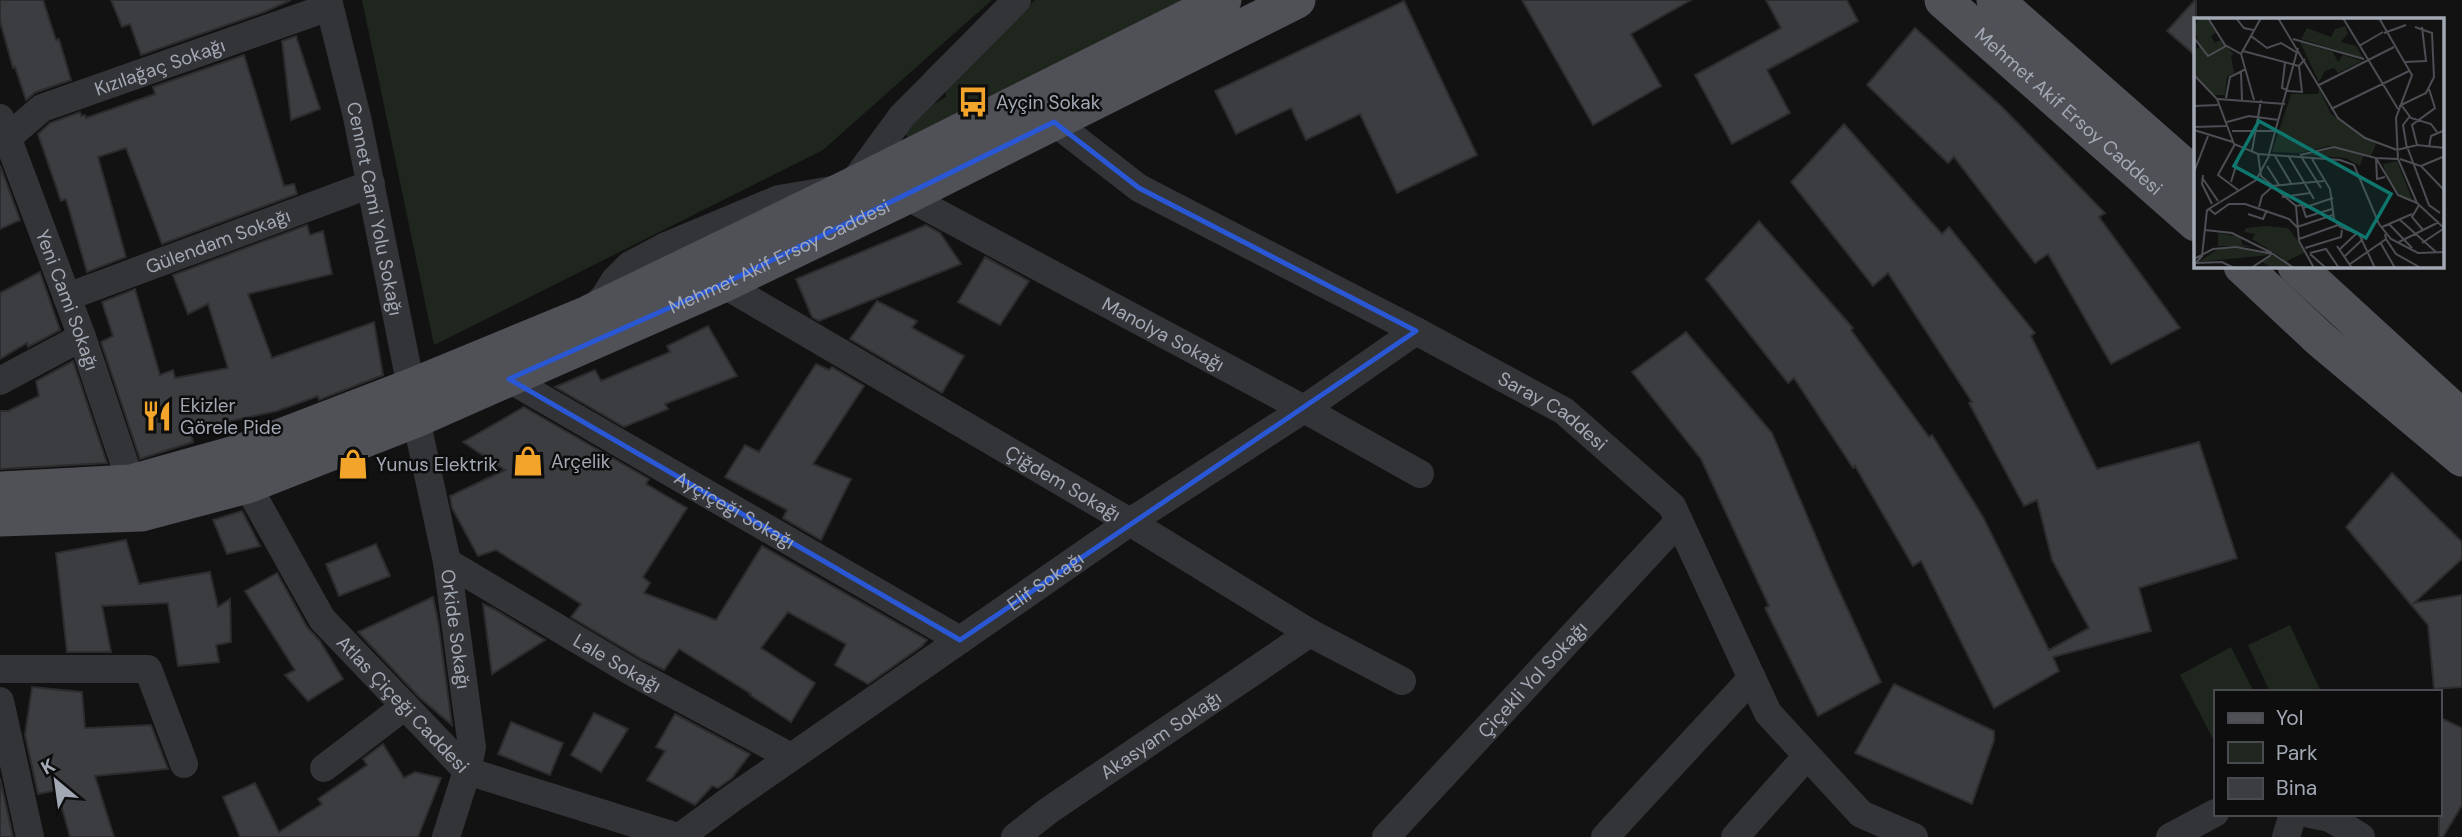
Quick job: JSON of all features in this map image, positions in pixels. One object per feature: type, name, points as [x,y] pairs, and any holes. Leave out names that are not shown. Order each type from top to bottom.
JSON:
[{"type":"main road","name":"Mehmet Akif Ersoy Caddesi","points":[[414,403],[509,379],[723,284],[856,201],[906,197],[1043,108],[1223,0]]},
{"type":"main road","name":"Mehmet Akif Ersoy Caddesi","points":[[0,519],[136,498],[244,469],[414,403],[588,314],[856,201],[1043,108],[1297,0]]},
{"type":"main road","name":"Mehmet Akif Ersoy Caddesi","points":[[1943,0],[2194,221]]},
{"type":"main road","name":"Mehmet Akif Ersoy Caddesi","points":[[1995,0],[2194,175]]},
{"type":"main road","points":[[2244,268],[2320,339],[2462,458]]},
{"type":"main road","points":[[2298,268],[2462,418]]},
{"type":"main road","name":"Mehmet Akif Ersoy Caddesi","points":[[0,490],[136,498]]},
{"type":"street","points":[[856,201],[902,116],[1017,0]]},
{"type":"street","name":"Kızılağaç Sokağı","points":[[2,134],[42,108],[329,3]]},
{"type":"street","name":"Cennet Cami Yolu Sokağı","points":[[329,3],[357,117],[414,403]]},
{"type":"street","name":"Saray Caddesi","points":[[1043,108],[1139,188],[1564,411],[1672,506],[1768,713],[1860,814],[1914,837]]},
{"type":"street","name":"Yeni Cami Sokağı","points":[[2,134],[82,337],[136,498]]},
{"type":"street","name":"Gülendam Sokağı","points":[[66,297],[371,184]]},
{"type":"street","name":"Manolya Sokağı","points":[[906,197],[1304,409],[1420,474]]},
{"type":"street","name":"Çiğdem Sokağı","points":[[723,284],[1130,522],[1310,634],[1402,681]]},
{"type":"street","name":"Elif Sokağı","points":[[679,837],[1130,522],[1304,409],[1416,331]]},
{"type":"street","points":[[0,381],[82,337]]},
{"type":"street","name":"Ayçiçeği Sokağı","points":[[509,379],[960,640]]},
{"type":"street","name":"Orkide Sokağı","points":[[414,403],[447,562],[472,747],[446,837]]},
{"type":"street","name":"Atlas Çiçeği Caddesi","points":[[244,469],[322,620],[467,771],[679,837]]},
{"type":"street","name":"Çiçekli Yol Sokağı","points":[[1386,837],[1679,522]]},
{"type":"street","name":"Lale Sokağı","points":[[447,562],[632,672],[791,757]]},
{"type":"street","name":"Akasyam Sokağı","points":[[1015,837],[1048,811],[1310,634]]},
{"type":"street","points":[[0,669],[148,669],[184,764]]},
{"type":"street","points":[[1605,837],[1752,678]]},
{"type":"street","points":[[0,701],[30,837]]},
{"type":"street","points":[[324,768],[405,706]]},
{"type":"street","points":[[1734,837],[1807,756]]},
{"type":"street","points":[[2170,837],[2214,814]]},
{"type":"street","points":[[2286,837],[2292,816]]},
{"type":"street","points":[[2320,816],[2330,818],[2361,837]]},
{"type":"highlighted area","points":[[1054,122],[1139,188],[1416,331],[960,640],[509,379],[723,284]]},
{"type":"green space","points":[[362,0],[992,0],[823,150],[434,345]]},
{"type":"green space","points":[[1035,0],[1193,0],[909,138],[903,132],[930,106],[946,97],[946,88]]},
{"type":"green space","points":[[2290,625],[2320,690],[2269,690],[2248,645]]},
{"type":"green space","points":[[2231,647],[2253,690],[2214,690],[2214,741],[2180,675]]},
{"type":"building","points":[[0,0],[43,0],[56,40],[59,39],[71,80],[36,92],[26,100],[15,67],[13,68],[0,21]]},
{"type":"building","points":[[111,0],[291,0],[141,55],[130,24],[122,27]]},
{"type":"building","points":[[1522,0],[1691,0],[1631,34],[1661,86],[1593,125]]},
{"type":"building","points":[[1766,0],[1847,0],[1858,21],[1767,70],[1790,113],[1732,144],[1695,75],[1781,28]]},
{"type":"building","points":[[2195,0],[2196,0],[2194,54],[2167,31]]},
{"type":"building","points":[[1404,1],[1477,155],[1397,193],[1360,114],[1306,140],[1291,108],[1236,134],[1215,91]]},
{"type":"building","points":[[1915,28],[2002,107],[2105,213],[2099,217],[2180,328],[2111,364],[2048,254],[2035,263],[1954,157],[1948,163],[1867,85]]},
{"type":"building","points":[[296,36],[320,109],[291,120],[282,41]]},
{"type":"building","points":[[244,55],[284,186],[294,184],[297,194],[162,244],[126,148],[98,157],[126,257],[87,272],[66,199],[61,201],[38,134],[50,123],[80,112],[81,116],[85,115],[86,118],[155,94],[153,87]]},
{"type":"building","points":[[1844,124],[1942,234],[1949,227],[2035,333],[2031,336],[2097,469],[2199,442],[2237,558],[2139,588],[2151,631],[2053,657],[2059,671],[1994,708],[1921,561],[1913,566],[1855,466],[1853,468],[1794,378],[1788,383],[1706,279],[1759,221],[1853,328],[1851,330],[1929,437],[1932,435],[1983,517],[2049,650],[2089,628],[2052,560],[2037,500],[2024,506],[1969,403],[1972,402],[1888,273],[1873,286],[1791,182]]},
{"type":"building","points":[[0,165],[20,220],[0,229]]},
{"type":"building","points":[[307,225],[310,235],[323,231],[332,274],[248,294],[272,358],[374,322],[383,375],[319,400],[318,396],[277,411],[190,430],[193,442],[140,459],[101,342],[113,336],[102,302],[135,289],[160,375],[173,370],[175,378],[228,368],[208,304],[188,314],[173,275]]},
{"type":"building","points":[[926,225],[940,233],[961,264],[819,321],[812,317],[796,279]]},
{"type":"building","points":[[985,257],[1029,281],[1000,325],[958,302]]},
{"type":"building","points":[[40,272],[60,330],[28,347],[27,343],[0,359],[0,293]]},
{"type":"building","points":[[877,301],[917,321],[912,328],[964,356],[942,393],[850,339]]},
{"type":"building","points":[[708,326],[737,376],[665,404],[668,409],[624,427],[555,387],[595,370],[601,381],[670,352],[667,346]]},
{"type":"building","points":[[1686,332],[1772,433],[1881,682],[1818,716],[1765,608],[1769,606],[1701,459],[1632,372]]},
{"type":"building","points":[[73,361],[107,463],[0,469],[0,411],[8,411],[39,396],[36,381]]},
{"type":"building","points":[[816,364],[829,370],[832,367],[864,386],[813,464],[851,479],[821,540],[783,518],[787,510],[725,477],[745,445],[759,452]]},
{"type":"building","points":[[524,407],[649,479],[646,484],[687,508],[643,577],[650,583],[644,593],[716,620],[762,546],[927,640],[868,684],[835,665],[846,644],[788,612],[761,648],[815,683],[791,722],[679,649],[664,670],[640,658],[571,617],[581,604],[496,550],[478,556],[452,508],[450,496],[505,470],[463,442]]},
{"type":"building","points":[[2392,473],[2462,542],[2462,559],[2414,603],[2462,595],[2462,687],[2434,689],[2428,625],[2346,527]]},
{"type":"building","points":[[242,511],[260,546],[227,554],[213,520]]},
{"type":"building","points":[[126,540],[139,584],[210,572],[218,607],[230,599],[231,642],[216,645],[219,662],[178,666],[168,603],[102,606],[111,652],[67,652],[56,553]]},
{"type":"building","points":[[376,544],[390,576],[339,596],[326,564]]},
{"type":"building","points":[[277,573],[307,627],[320,641],[343,679],[308,701],[285,675],[295,670],[245,591]]},
{"type":"building","points":[[433,597],[452,725],[419,697],[358,632]]},
{"type":"building","points":[[483,604],[494,609],[545,640],[492,674]]},
{"type":"building","points":[[1894,684],[1994,731],[1994,740],[1972,804],[1855,753]]},
{"type":"building","points":[[32,687],[82,692],[85,728],[151,725],[168,769],[95,776],[114,837],[70,837],[57,790],[38,794],[25,735]]},
{"type":"building","points":[[594,713],[628,729],[601,772],[571,755]]},
{"type":"building","points":[[675,714],[750,754],[732,778],[718,788],[712,786],[695,805],[647,780],[665,751],[656,747]]},
{"type":"building","points":[[2441,718],[2462,728],[2462,805],[2443,837],[2439,837]]},
{"type":"building","points":[[511,722],[563,743],[550,775],[498,754]]},
{"type":"building","points":[[383,744],[404,778],[415,772],[441,778],[418,837],[240,837],[223,797],[255,783],[279,832],[322,804],[318,799],[367,765],[363,759]]},
{"type":"building","points":[[0,778],[13,837],[0,837]]},
{"type":"place","name":"Ayçin Sokak","points":[[973,102]]},
{"type":"place","name":"Ekizler Görele Pide","points":[[157,416]]},
{"type":"place","name":"Arçelik","points":[[528,461]]},
{"type":"place","name":"Yunus Elektrik","points":[[353,464]]}]
